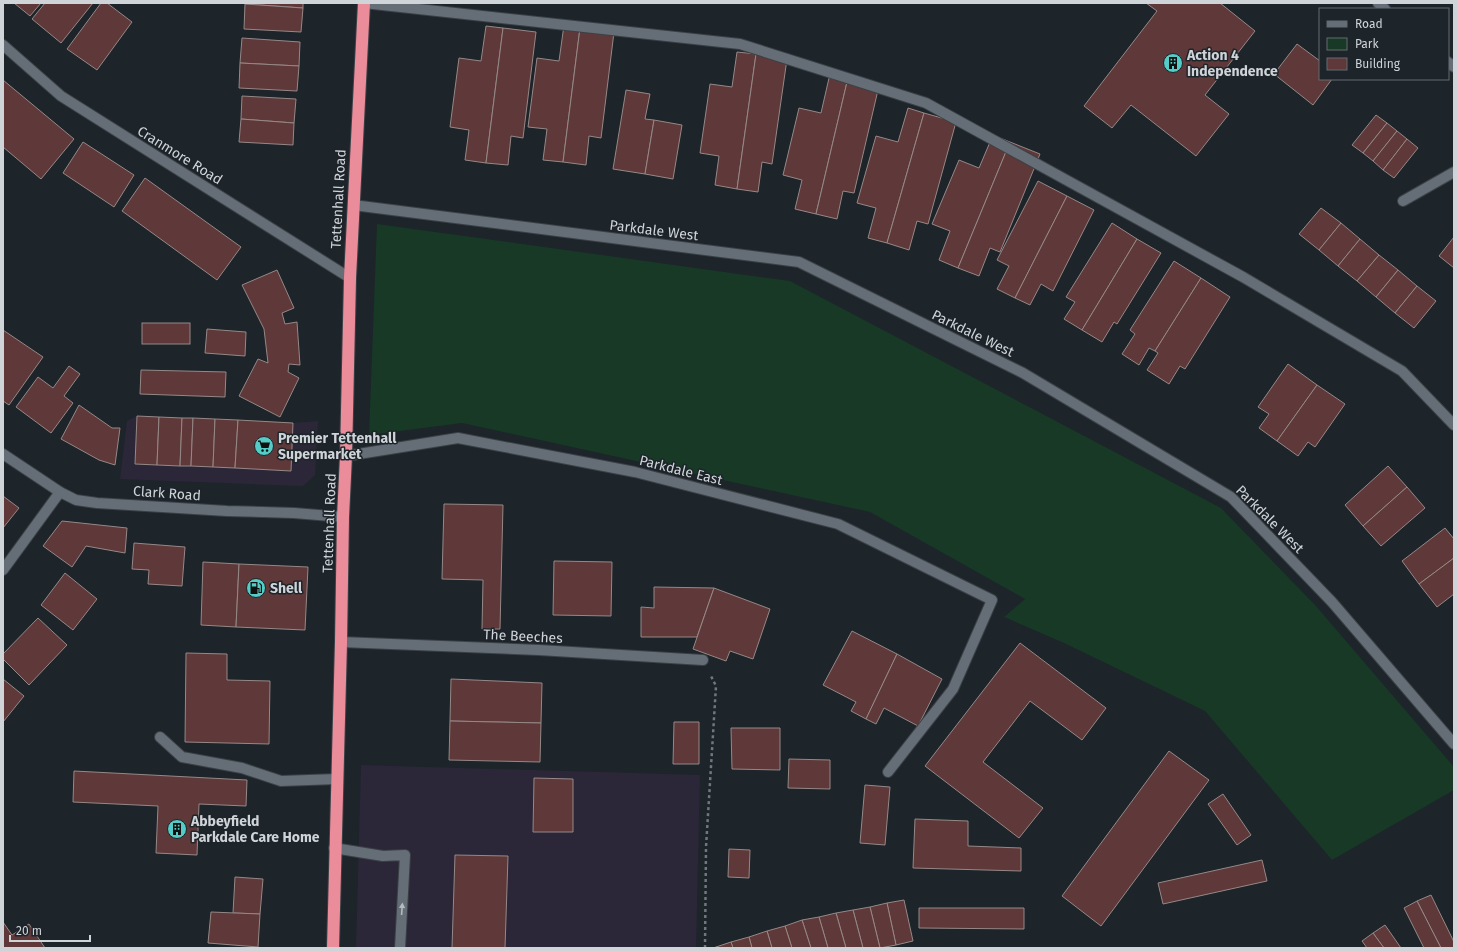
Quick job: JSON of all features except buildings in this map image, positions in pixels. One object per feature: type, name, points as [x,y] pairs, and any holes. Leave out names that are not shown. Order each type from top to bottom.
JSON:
[{"type":"highway","name":"Tettenhall Road","points":[[333,948],[334,848],[341,642],[350,278],[364,3]]},
{"type":"street","points":[[364,3],[740,44],[926,103],[1243,277],[1402,371],[1454,425]]},
{"type":"street","name":"Cranmore Road","points":[[3,44],[61,96],[350,278]]},
{"type":"street","points":[[1403,202],[1454,172]]},
{"type":"street","name":"Parkdale West","points":[[353,205],[799,262],[1024,373],[1231,497],[1332,602],[1454,744]]},
{"type":"street","name":"Parkdale East","points":[[346,456],[458,438],[635,472],[838,524],[992,600],[953,689],[888,772]]},
{"type":"street","name":"Clark Road","points":[[3,454],[60,492],[76,500],[97,503],[227,511],[294,513],[343,517]]},
{"type":"street","points":[[3,570],[60,492]]},
{"type":"street","name":"The Beeches","points":[[341,642],[539,650],[703,660]]},
{"type":"street","points":[[160,737],[182,757],[242,768],[281,781],[336,779]]},
{"type":"street","points":[[334,848],[383,856],[406,855],[400,948]]},
{"type":"path","points":[[703,660],[716,686],[706,847],[705,948]]},
{"type":"shaded area","points":[[137,416],[293,423],[318,421],[315,475],[303,486],[120,479],[127,421]]},
{"type":"shaded area","points":[[361,765],[700,775],[696,948],[356,948]]},
{"type":"green space","points":[[377,224],[790,281],[1221,508],[1316,606],[1454,767],[1454,790],[1332,860],[1205,711],[1064,643],[1004,617],[1025,599],[870,512],[462,423],[369,435]]},
{"type":"place","name":"Action 4 Independence","points":[[1173,63]]},
{"type":"place","name":"Premier Tettenhall Supermarket","points":[[264,446]]},
{"type":"place","name":"Shell","points":[[256,588]]},
{"type":"place","name":"Abbeyfield Parkdale Care Home","points":[[177,829]]}]
